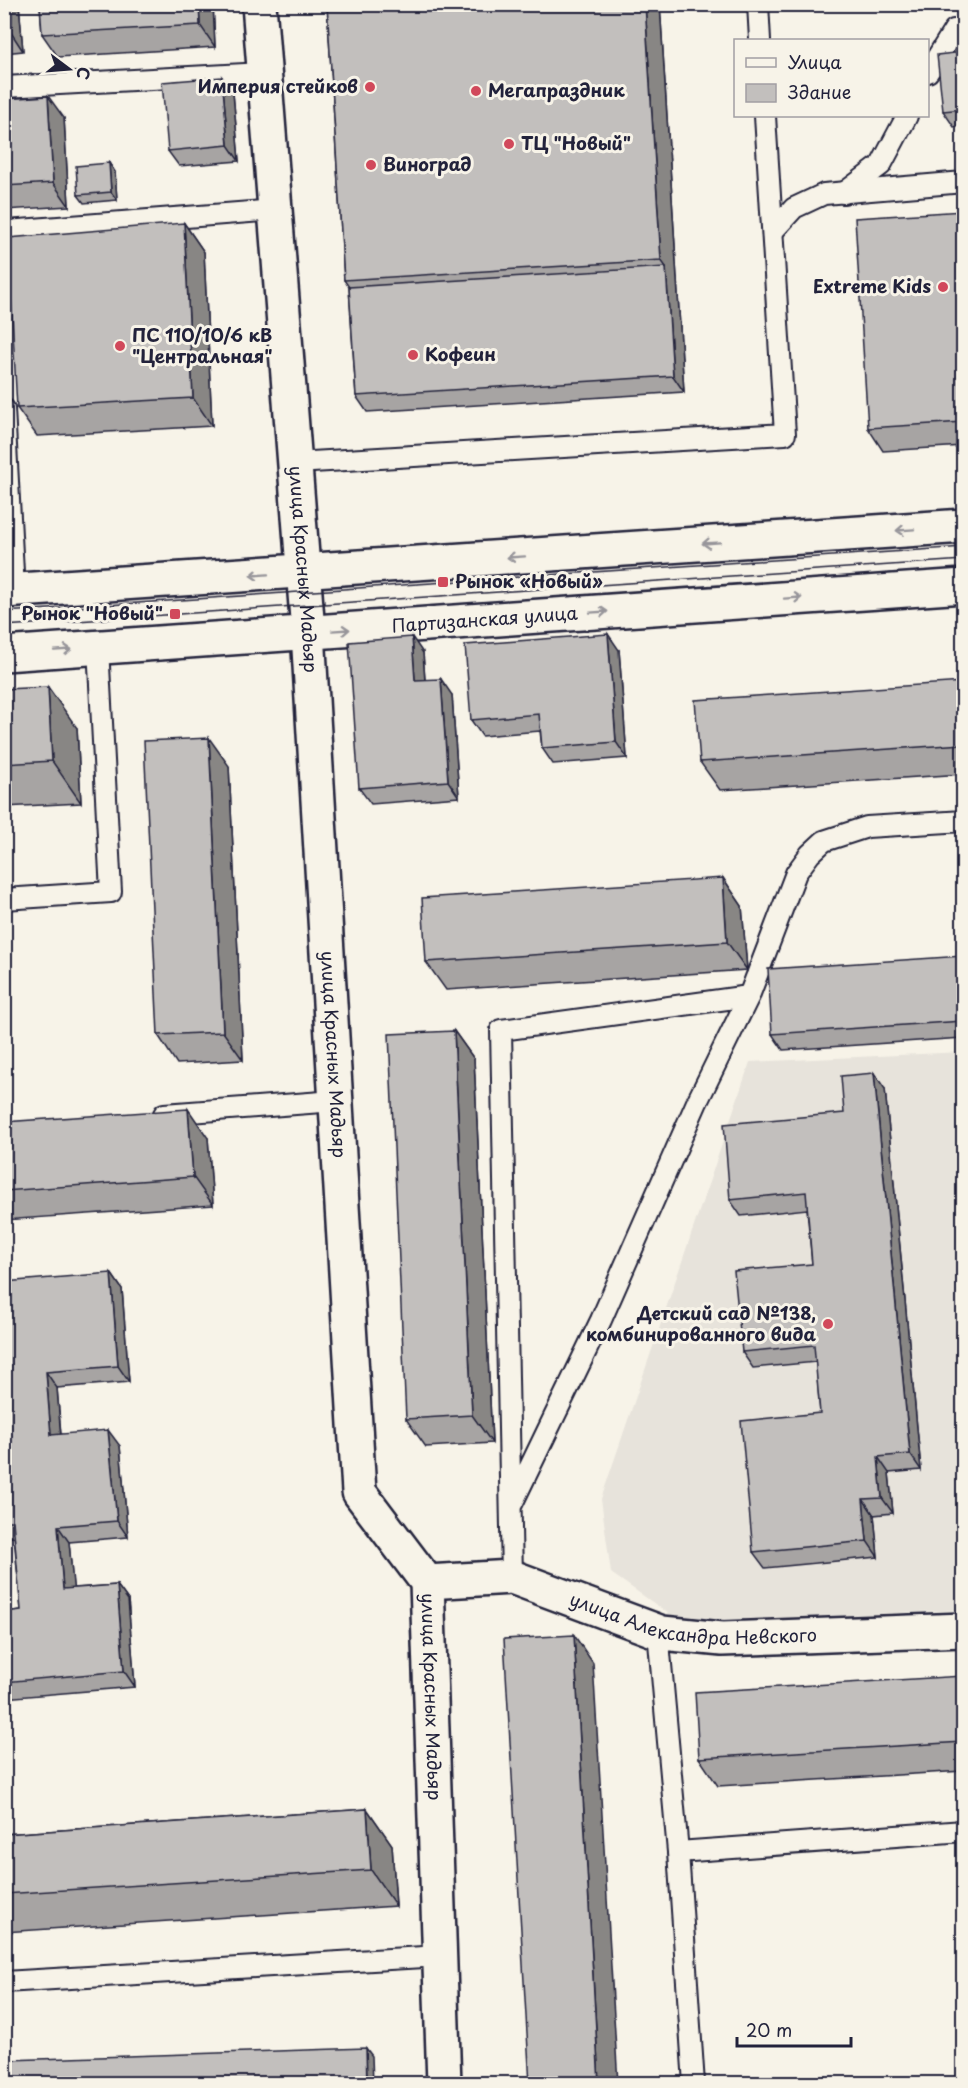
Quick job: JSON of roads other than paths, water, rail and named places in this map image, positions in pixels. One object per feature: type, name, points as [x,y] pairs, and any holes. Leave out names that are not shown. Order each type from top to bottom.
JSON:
[{"type":"street","name":"улица Красных Мадьяр","points":[[259,4],[304,572],[359,1492],[427,1582],[444,2084]]},
{"type":"street","points":[[9,591],[963,526]]},
{"type":"street","name":"Партизанская улица","points":[[4,654],[963,586]]},
{"type":"street","name":"улица Александра Невского","points":[[427,1582],[512,1577],[658,1631],[722,1640],[963,1630]]},
{"type":"lane","points":[[758,4],[760,39]]},
{"type":"lane","points":[[929,69],[954,30],[963,29]]},
{"type":"lane","points":[[4,87],[264,73]]},
{"type":"lane","points":[[295,463],[785,434],[765,117]]},
{"type":"lane","points":[[844,193],[881,165],[906,117]]},
{"type":"lane","points":[[772,231],[794,208],[824,194],[963,182]]},
{"type":"lane","points":[[4,244],[7,231],[275,210]]},
{"type":"lane","points":[[4,410],[9,591]]},
{"type":"lane","points":[[4,900],[111,892],[98,647]]},
{"type":"lane","points":[[512,1504],[596,1330],[697,1102],[749,996],[796,873],[810,854],[824,841],[867,827],[963,821]]},
{"type":"lane","points":[[512,1577],[501,1030],[749,996]]},
{"type":"lane","points":[[146,1115],[335,1101]]},
{"type":"lane","points":[[658,1631],[678,1852],[694,2084]]},
{"type":"lane","points":[[678,1852],[963,1831]]},
{"type":"lane","points":[[4,1982],[440,1956]]},
{"type":"tram line","points":[[4,612],[964,547]]},
{"type":"tram line","points":[[4,626],[964,560]]},
{"type":"place","name":"Империя стейков","points":[[370,87]]},
{"type":"place","name":"Мегапраздник","points":[[476,91]]},
{"type":"place","name":"ТЦ \"Новый\"","points":[[509,144]]},
{"type":"place","name":"Виноград","points":[[371,165]]},
{"type":"place","name":"Extreme Kids","points":[[943,287]]},
{"type":"place","name":"ПС 110/10/6 кВ \"Центральная\"","points":[[120,346]]},
{"type":"place","name":"Кофеин","points":[[413,355]]},
{"type":"place","name":"Рынок «Новый»","points":[[443,582]]},
{"type":"place","name":"Рынок \"Новый\"","points":[[175,614]]},
{"type":"place","name":"Детский сад №138, комбинированного вида","points":[[828,1324]]}]
